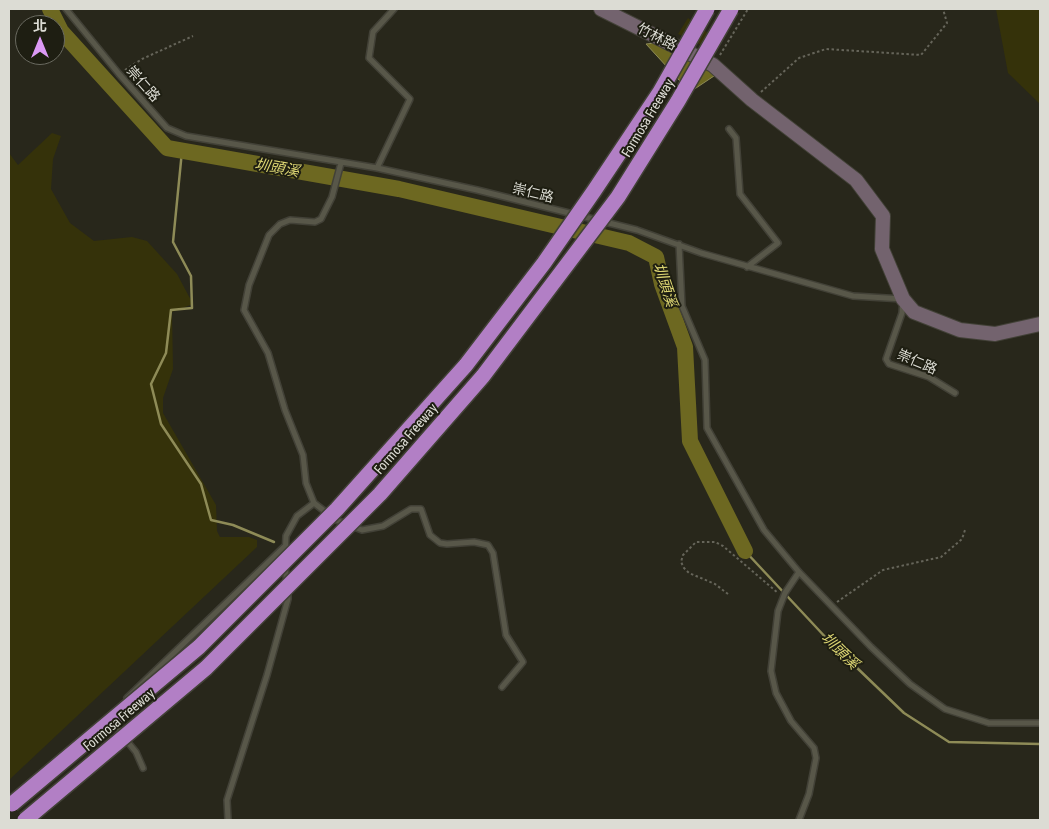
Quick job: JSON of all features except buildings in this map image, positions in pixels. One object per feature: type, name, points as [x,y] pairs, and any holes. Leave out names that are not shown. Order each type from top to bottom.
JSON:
[{"type":"highway","name":"Formosa Freeway","points":[[12,804],[199,647],[337,509],[466,365],[544,263],[594,192],[660,92],[706,9]]},
{"type":"highway","name":"Formosa Freeway","points":[[25,820],[206,668],[386,487],[483,376],[618,197],[678,101],[731,9]]},
{"type":"street","name":"竹林路","points":[[601,9],[713,65],[752,100],[856,180],[883,216],[882,250],[903,299]]},
{"type":"street","points":[[903,299],[914,312],[960,330],[995,334],[1040,324]]},
{"type":"lane","name":"崇仁路","points":[[66,9],[119,74],[167,128],[186,136],[340,164],[377,168],[552,209],[679,244],[747,267],[853,296],[903,299],[902,313],[886,359],[889,364],[929,377],[955,393]]},
{"type":"lane","points":[[377,168],[410,99],[369,58],[373,32],[394,9]]},
{"type":"lane","points":[[729,129],[736,138],[740,194],[778,242],[747,267]]},
{"type":"lane","points":[[340,164],[334,182],[332,197],[321,219],[315,222],[290,220],[280,224],[269,235],[250,284],[244,310],[268,353],[285,410],[303,455],[306,483],[314,503],[336,520],[362,530],[383,526],[411,508],[421,509],[430,535],[440,542],[447,544],[474,542],[488,545],[493,553],[506,635],[523,662],[502,687]]},
{"type":"lane","points":[[679,244],[682,306],[705,360],[707,428],[764,530],[797,574],[910,684],[945,709],[989,723],[1040,723]]},
{"type":"lane","points":[[228,820],[226,800],[267,675],[288,599],[284,548],[286,536],[298,516],[314,503]]},
{"type":"lane","points":[[143,768],[136,752],[117,730],[112,713],[284,548]]},
{"type":"lane","points":[[797,574],[784,595],[778,610],[771,671],[776,693],[791,721],[814,748],[816,758],[809,794],[799,820]]},
{"type":"path","points":[[713,65],[748,9]]},
{"type":"path","points":[[752,100],[799,58],[826,49],[921,55],[948,22],[943,9]]},
{"type":"path","points":[[119,74],[142,59],[192,36]]},
{"type":"path","points":[[832,606],[883,570],[941,557],[962,539],[965,530]]},
{"type":"path","points":[[728,594],[715,584],[689,573],[684,568],[681,562],[683,555],[696,542],[715,542],[724,546],[784,595]]},
{"type":"shaded area","points":[[996,9],[1040,9],[1040,104],[1008,73]]},
{"type":"shaded area","points":[[688,18],[721,43],[716,52],[678,34]]},
{"type":"shaded area","points":[[655,43],[717,74],[690,92],[646,44]]},
{"type":"shaded area","points":[[52,133],[61,136],[53,159],[51,189],[70,223],[94,241],[132,237],[147,241],[177,274],[193,304],[172,312],[173,369],[163,398],[163,413],[216,505],[217,531],[220,537],[249,537],[257,540],[257,547],[9,780],[9,153],[18,165]]},
{"type":"waterway","name":"圳頭溪","points":[[50,9],[61,31],[167,148],[399,189],[629,243],[656,257],[662,284],[685,347],[690,441],[745,551]]},
{"type":"waterway","points":[[182,151],[173,242],[191,276],[192,308],[171,310],[166,353],[151,384],[161,424],[201,484],[211,520],[233,525],[274,542]]},
{"type":"waterway","name":"圳頭溪","points":[[745,551],[829,641],[904,713],[949,742],[1040,744]]}]
